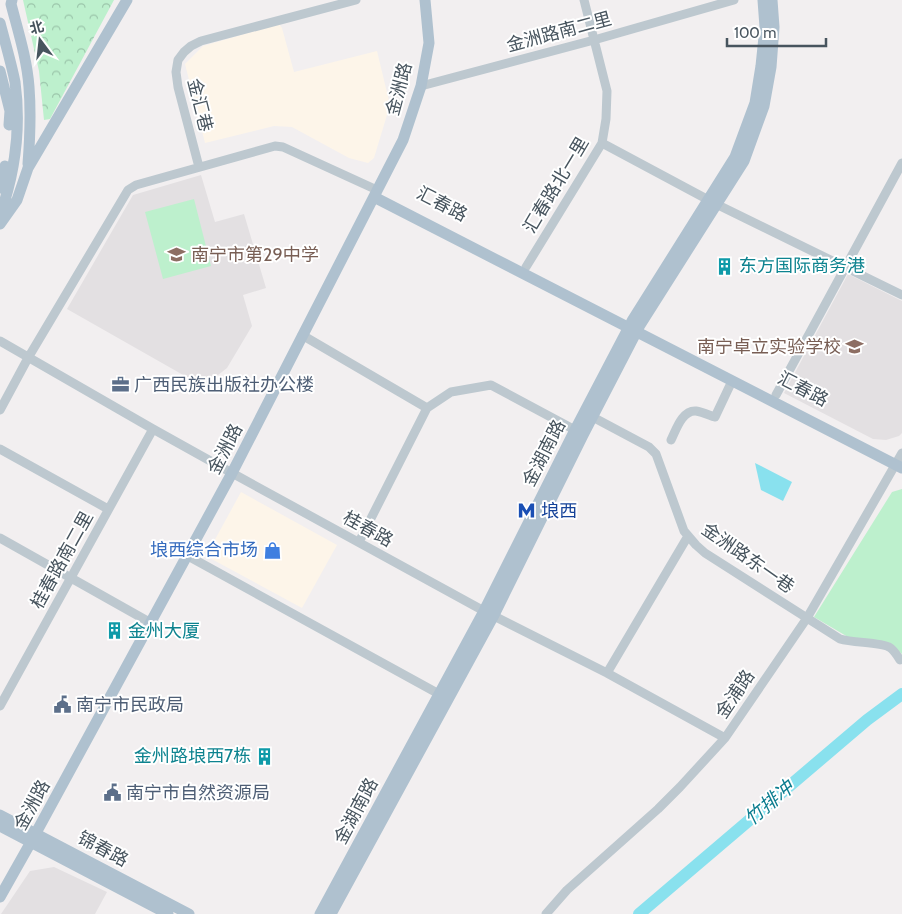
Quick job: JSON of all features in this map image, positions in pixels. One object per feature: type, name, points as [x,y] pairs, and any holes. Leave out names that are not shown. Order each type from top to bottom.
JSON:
[{"type":"main road","points":[[12,0],[11,4],[24,53],[29,86],[30,129],[28,168]]},
{"type":"main road","points":[[0,224],[17,200],[28,168],[127,0]]},
{"type":"main road","name":"金洲路","points":[[0,897],[188,556],[403,140],[421,86],[429,42],[425,0]]},
{"type":"main road","name":"金湖南路","points":[[331,914],[489,613],[635,327],[712,201],[735,157],[755,104],[765,27],[763,0]]},
{"type":"main road","name":"金湖南路","points":[[712,201],[744,161],[764,106],[771,67],[774,27],[772,0]]},
{"type":"main road","points":[[0,22],[14,81],[17,110],[15,157],[6,198],[0,215]]},
{"type":"main road","points":[[0,71],[10,111],[8,156],[0,188]]},
{"type":"main road","points":[[0,99],[10,111]]},
{"type":"main road","name":"汇春路","points":[[376,194],[526,267],[732,381],[900,460]]},
{"type":"main road","name":"汇春路","points":[[376,194],[635,327],[776,395],[900,460]]},
{"type":"main road","name":"金湖南路","points":[[320,914],[439,694],[489,613],[575,430],[589,415]]},
{"type":"main road","name":"锦春路","points":[[0,815],[34,838],[168,914]]},
{"type":"main road","name":"锦春路","points":[[0,826],[34,838],[189,914]]},
{"type":"street","name":"金汇巷","points":[[199,167],[176,72],[178,60],[184,52],[190,46],[201,41],[356,0]]},
{"type":"street","name":"汇春路北一里","points":[[526,267],[602,143],[606,119],[607,92],[584,0]]},
{"type":"street","name":"金洲路南二里","points":[[421,86],[734,0]]},
{"type":"street","points":[[602,143],[712,201],[902,295]]},
{"type":"street","name":"汇春路","points":[[0,410],[28,358],[128,190],[136,184],[275,146],[283,147],[376,194]]},
{"type":"street","points":[[776,395],[902,163]]},
{"type":"street","points":[[302,335],[427,408]]},
{"type":"street","name":"桂春路","points":[[0,341],[232,473],[489,613],[607,673],[725,738]]},
{"type":"street","points":[[671,440],[681,419],[688,412],[695,411],[715,417],[732,381]]},
{"type":"street","points":[[359,542],[427,408],[451,392],[491,385],[575,430]]},
{"type":"street","name":"金洲路东一巷","points":[[589,415],[649,447],[656,454],[680,523],[688,536],[705,553],[840,640],[885,646],[891,649],[900,660]]},
{"type":"street","name":"桂春路南二里","points":[[0,706],[153,429]]},
{"type":"street","points":[[0,449],[108,509]]},
{"type":"street","name":"金浦路","points":[[546,914],[567,890],[658,810],[725,738],[807,618],[900,460]]},
{"type":"street","points":[[607,673],[688,536]]},
{"type":"street","points":[[0,538],[151,623]]},
{"type":"street","points":[[188,556],[439,694]]},
{"type":"shaded area","points":[[279,24],[282,28],[294,72],[377,51],[390,105],[374,158],[368,163],[349,158],[292,127],[274,126],[205,143],[185,64],[203,46]]},
{"type":"shaded area","name":"南宁市第29中学","points":[[201,175],[215,222],[244,214],[266,288],[243,295],[252,326],[227,368],[213,379],[199,384],[67,309],[133,195]]},
{"type":"shaded area","name":"南宁卓立实验学校","points":[[848,274],[902,301],[902,433],[899,436],[886,440],[873,439],[784,393]]},
{"type":"shaded area","name":"埌西综合市场","points":[[241,492],[337,545],[302,608],[206,556]]},
{"type":"shaded area","points":[[54,867],[107,892],[95,914],[1,914],[30,871]]},
{"type":"green space","points":[[23,0],[114,0],[50,119],[44,120],[39,71]]},
{"type":"green space","points":[[194,199],[211,266],[163,279],[145,212]]},
{"type":"green space","points":[[902,489],[902,654],[889,643],[848,637],[814,617],[892,492]]},
{"type":"water","points":[[755,463],[792,482],[783,501],[761,490]]},
{"type":"waterway","name":"竹排冲","points":[[639,914],[867,720],[902,694]]},
{"type":"place","name":"南宁市第29中学","points":[[177,255]]},
{"type":"place","name":"东方国际商务港","points":[[725,266]]},
{"type":"place","name":"南宁卓立实验学校","points":[[855,347]]},
{"type":"place","name":"广西民族出版社办公楼","points":[[120,385]]},
{"type":"place","name":"埌西","points":[[527,511]]},
{"type":"place","name":"埌西综合市场","points":[[272,550]]},
{"type":"place","name":"金州大厦","points":[[114,631]]},
{"type":"place","name":"南宁市民政局","points":[[62,705]]},
{"type":"place","name":"金州路埌西7栋","points":[[265,756]]},
{"type":"place","name":"南宁市自然资源局","points":[[112,793]]}]
